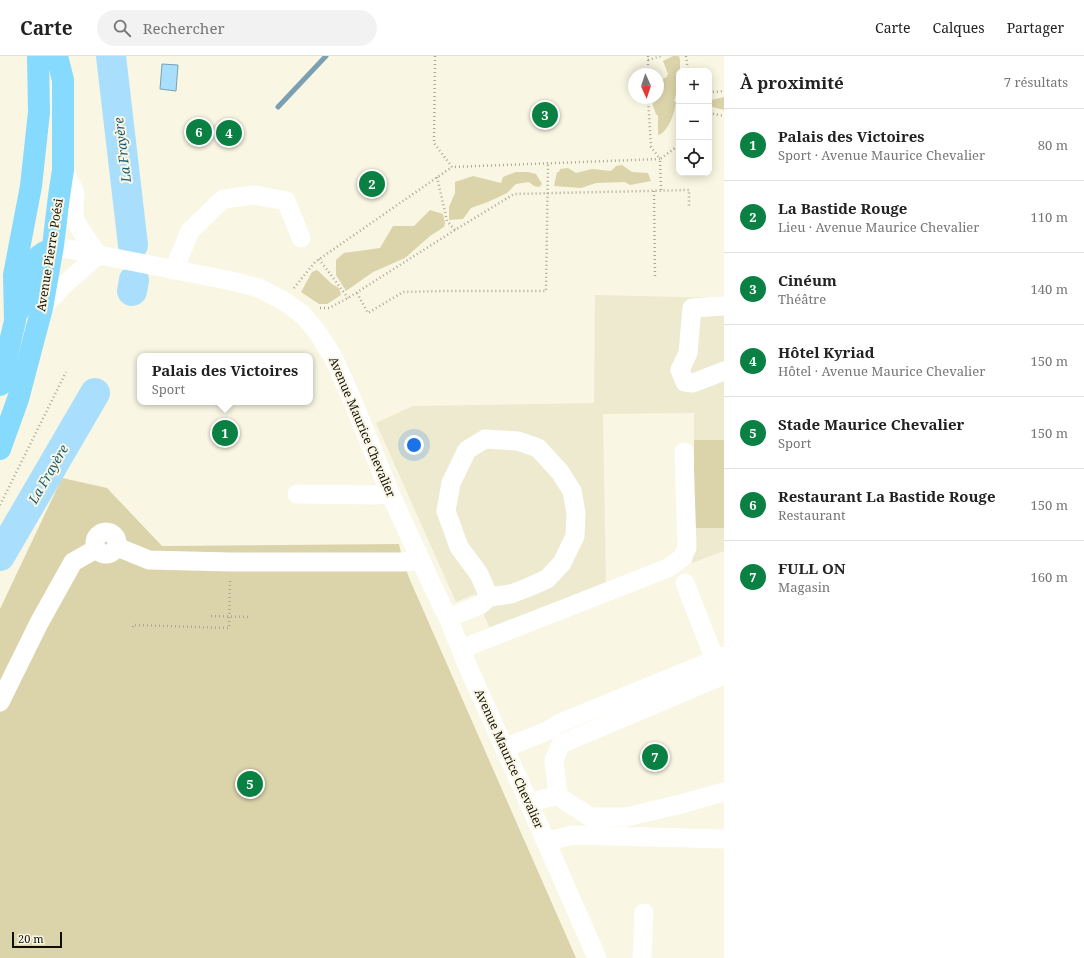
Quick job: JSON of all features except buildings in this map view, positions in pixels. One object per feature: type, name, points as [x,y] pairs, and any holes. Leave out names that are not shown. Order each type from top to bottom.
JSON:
[{"type":"main road","points":[[15,321],[14,275],[31,186],[39,112],[38,56]]},
{"type":"main road","name":"Avenue Pierre Poési","points":[[0,449],[18,399],[42,308],[53,246],[63,170],[63,80],[57,56]]},
{"type":"main road","points":[[63,80],[71,56]]},
{"type":"main road","points":[[0,385],[15,321],[32,278],[38,256],[53,246],[42,220],[42,195],[31,186]]},
{"type":"street","points":[[42,308],[64,285],[98,256],[75,220],[75,192],[63,170]]},
{"type":"street","points":[[174,270],[190,231],[223,199],[254,195],[286,201],[300,238]]},
{"type":"street","name":"Avenue Maurice Chevalier","points":[[53,246],[227,280],[259,288],[284,301],[302,315],[318,333],[333,357],[354,404],[390,493],[412,561],[448,618],[468,667],[597,958]]},
{"type":"street","points":[[724,306],[692,308],[688,353],[680,370],[685,382],[694,383],[724,371]]},
{"type":"street","points":[[448,618],[480,605],[489,597],[511,594],[547,579],[562,563],[575,536],[576,513],[572,490],[560,472],[538,448],[518,441],[485,439],[468,450],[451,483],[446,511],[459,547],[479,574],[489,597]]},
{"type":"street","points":[[461,649],[668,568],[682,558],[687,548],[684,452]]},
{"type":"street","points":[[297,494],[376,495],[390,493]]},
{"type":"street","points":[[0,702],[39,623],[73,562],[96,549],[94,541],[98,534],[109,532],[115,536],[117,540],[117,547],[149,560],[230,562],[412,561]]},
{"type":"street","points":[[685,583],[721,663]]},
{"type":"street","points":[[504,748],[547,731],[560,723],[721,663]]},
{"type":"street","points":[[558,796],[554,760],[561,744],[721,663]]},
{"type":"street","points":[[529,803],[558,796],[590,817],[626,817],[724,792]]},
{"type":"street","points":[[546,842],[572,835],[724,839]]},
{"type":"street","points":[[642,958],[644,913]]},
{"type":"path","points":[[435,56],[434,143],[452,166]]},
{"type":"path","points":[[648,56],[648,68]]},
{"type":"path","points":[[648,60],[661,56]]},
{"type":"path","points":[[686,56],[688,68]]},
{"type":"path","points":[[712,92],[724,91]]},
{"type":"path","points":[[648,104],[650,147],[660,159],[660,190]]},
{"type":"path","points":[[712,114],[724,116]]},
{"type":"path","points":[[284,301],[315,262],[452,166],[660,159],[676,147]]},
{"type":"path","points":[[357,293],[368,313],[403,292],[546,291],[548,163]]},
{"type":"path","points":[[437,177],[447,221],[454,230]]},
{"type":"path","points":[[654,190],[655,278]]},
{"type":"path","points":[[316,308],[329,308],[357,293],[454,230],[514,194],[689,190],[689,208]]},
{"type":"path","points":[[319,259],[348,298]]},
{"type":"path","points":[[0,505],[66,372]]},
{"type":"path","points":[[133,627],[133,625],[229,628],[230,578]]},
{"type":"path","points":[[211,616],[249,617]]},
{"type":"shaded area","points":[[673,56],[679,56],[680,68],[676,68],[676,94],[674,101],[676,102],[673,116],[665,130],[658,135],[658,116],[652,104],[664,104],[664,78],[666,78],[668,74],[663,61]]},
{"type":"shaded area","points":[[724,97],[724,110],[712,107],[712,100]]},
{"type":"shaded area","points":[[622,165],[632,172],[648,173],[651,181],[630,185],[625,182],[596,183],[581,188],[554,186],[557,172],[559,172],[560,169],[568,168],[576,173],[592,169],[611,171],[616,166]]},
{"type":"shaded area","points":[[516,172],[536,174],[542,184],[539,187],[534,186],[529,182],[516,184],[507,193],[471,208],[463,219],[449,220],[449,207],[455,193],[455,182],[473,176],[501,183],[503,177]]},
{"type":"shaded area","points":[[430,210],[443,214],[445,223],[444,227],[430,236],[405,258],[373,272],[346,291],[336,275],[336,260],[344,253],[380,248],[393,226],[414,226]]},
{"type":"shaded area","points":[[317,270],[332,284],[339,288],[341,295],[327,304],[319,304],[301,292],[312,272]]},
{"type":"shaded area","points":[[595,295],[724,298],[724,551],[692,563],[694,528],[694,413],[603,414],[606,585],[491,631],[475,594],[456,602],[376,423],[413,406],[594,403]]},
{"type":"shaded area","points":[[694,440],[724,440],[724,528],[694,528]]},
{"type":"shaded area","points":[[62,478],[107,488],[162,546],[399,544],[403,562],[410,580],[576,958],[0,958],[0,609]]},
{"type":"water","points":[[162,64],[178,65],[176,91],[160,89]]},
{"type":"waterway","name":"La Frayère","points":[[111,56],[133,245]]},
{"type":"waterway","points":[[278,107],[326,56]]},
{"type":"waterway","name":"La Frayère","points":[[132,291],[134,280]]},
{"type":"waterway","name":"La Frayère","points":[[0,556],[95,393]]},
{"type":"place","name":"Cinéum","points":[[545,115]]},
{"type":"place","name":"Restaurant La Bastide Rouge","points":[[199,132]]},
{"type":"place","name":"Hôtel Kyriad","points":[[229,133]]},
{"type":"place","name":"La Bastide Rouge","points":[[372,184]]},
{"type":"place","name":"Palais des Victoires","points":[[225,433]]},
{"type":"place","name":"FULL ON","points":[[655,757]]},
{"type":"place","name":"Stade Maurice Chevalier","points":[[250,784]]}]
